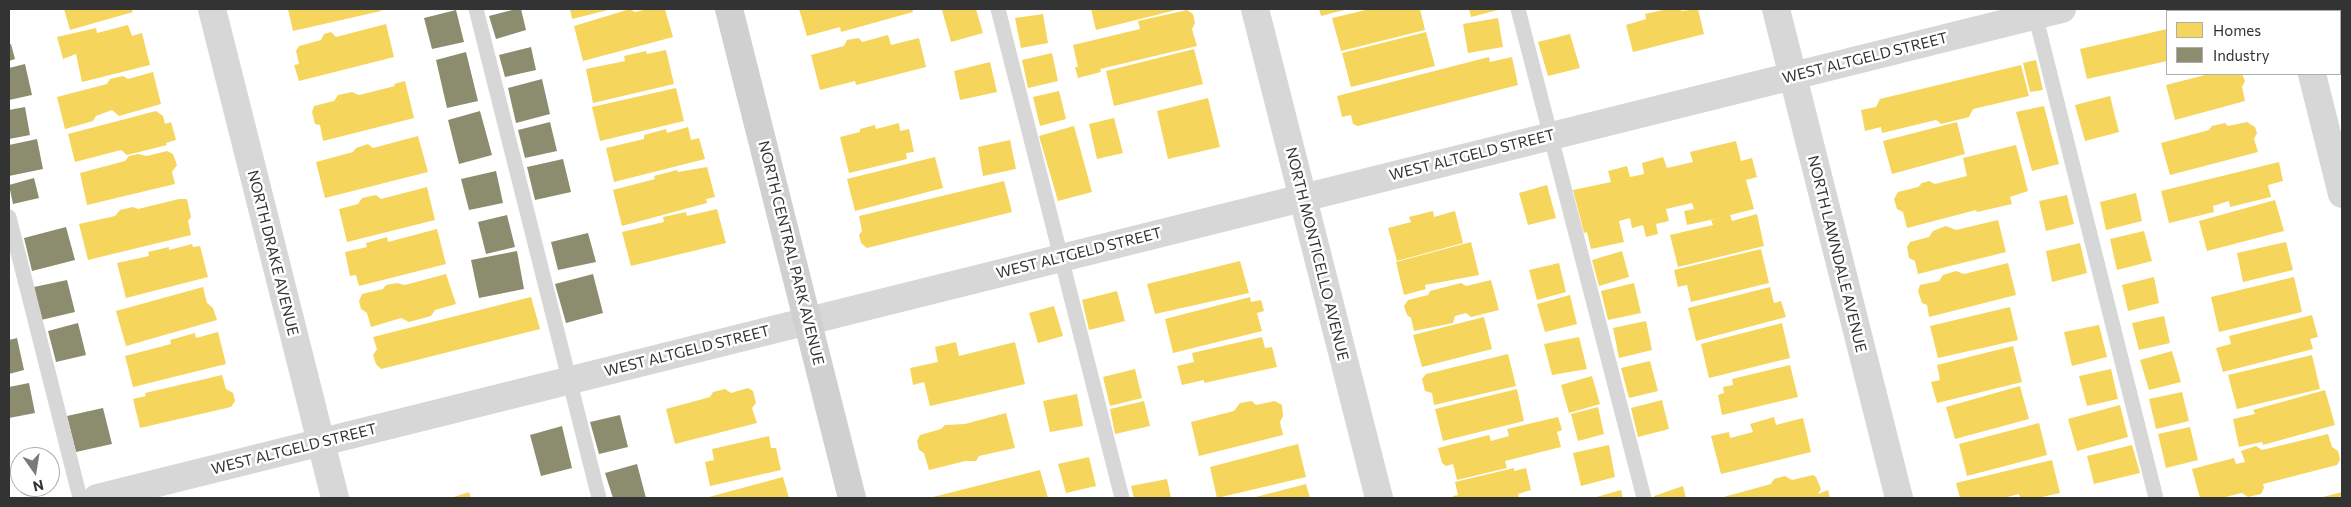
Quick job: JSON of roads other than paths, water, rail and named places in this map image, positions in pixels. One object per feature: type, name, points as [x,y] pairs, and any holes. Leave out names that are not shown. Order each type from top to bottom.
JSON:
[{"type":"street","name":"NORTH DRAKE AVENUE","points":[[212,9],[335,498]]},
{"type":"street","name":"NORTH CENTRAL PARK AVENUE","points":[[729,9],[852,498]]},
{"type":"street","name":"NORTH MONTICELLO AVENUE","points":[[1255,9],[1379,498]]},
{"type":"street","name":"NORTH LAWNDALE AVENUE","points":[[1776,9],[1899,498]]},
{"type":"street","name":"WEST ALTGELD STREET","points":[[97,498],[1792,76],[2034,12],[2062,9]]},
{"type":"street","points":[[2312,75],[2342,194]]},
{"type":"lane","points":[[476,9],[599,498]]},
{"type":"lane","points":[[998,9],[1122,498]]},
{"type":"lane","points":[[1518,9],[1644,498]]},
{"type":"lane","points":[[2034,12],[2156,498]]},
{"type":"lane","points":[[9,217],[80,498]]}]
